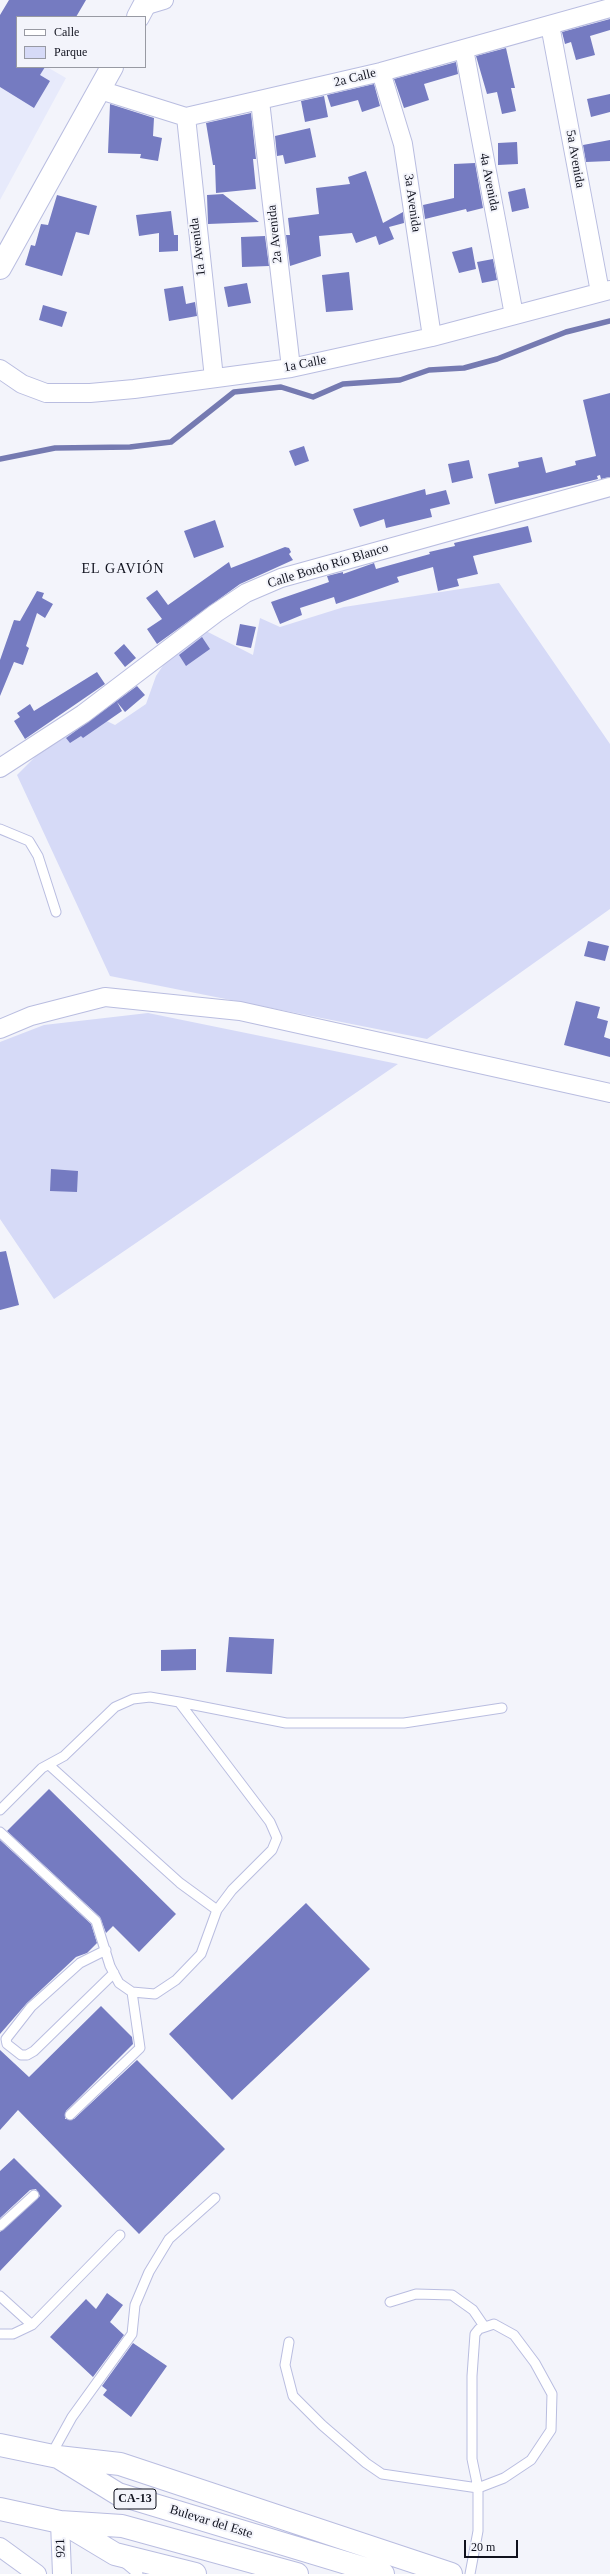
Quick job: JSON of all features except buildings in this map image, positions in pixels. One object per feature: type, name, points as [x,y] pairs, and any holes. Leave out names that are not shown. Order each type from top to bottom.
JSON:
[{"type":"main road","points":[[0,268],[111,68]]},
{"type":"main road","name":"Bulevar del Este","points":[[0,2444],[55,2456],[118,2494],[383,2574]]},
{"type":"main road","points":[[55,2456],[120,2464],[451,2574]]},
{"type":"main road","name":"Bulevar del Este","points":[[0,2509],[60,2522],[122,2526],[297,2574]]},
{"type":"main road","points":[[60,2522],[115,2554],[195,2574]]},
{"type":"street","name":"2a Calle","points":[[100,90],[186,116],[260,101],[381,72],[610,8]]},
{"type":"street","name":"5a Avenida","points":[[550,25],[605,291]]},
{"type":"street","name":"4a Avenida","points":[[464,49],[514,315]]},
{"type":"street","name":"3a Avenida","points":[[381,72],[403,144],[432,337]]},
{"type":"street","name":"2a Avenida","points":[[260,101],[291,368]]},
{"type":"street","name":"1a Avenida","points":[[186,116],[214,378]]},
{"type":"street","name":"1a Calle","points":[[0,369],[22,384],[46,393],[90,393],[214,378],[291,368],[432,337],[605,291]]},
{"type":"street","name":"Calle Bordo Río Blanco","points":[[0,768],[83,714],[246,593],[281,578],[610,487]]},
{"type":"street","points":[[0,1029],[31,1016],[105,996],[240,1011],[610,1093]]},
{"type":"street","name":"921","points":[[60,2522],[62,2574]]},
{"type":"street","points":[[0,2547],[37,2574]]},
{"type":"lane","points":[[0,830],[30,841],[38,856],[56,912]]},
{"type":"lane","points":[[0,1810],[22,1786],[49,1765],[64,1756],[115,1707],[133,1699],[150,1698],[179,1702],[286,1724],[404,1723],[502,1708]]},
{"type":"lane","points":[[0,1832],[96,1921],[114,1973],[119,1983],[132,1992],[155,1994],[176,1980],[201,1954],[217,1910],[232,1890],[272,1850],[277,1838],[270,1822],[179,1702]]},
{"type":"lane","points":[[49,1765],[180,1883],[217,1910]]},
{"type":"lane","points":[[106,1950],[80,1963],[31,2007],[6,2039],[7,2044],[21,2055],[27,2055],[34,2051],[114,1973]]},
{"type":"lane","points":[[70,2115],[140,2048],[132,1992]]},
{"type":"lane","points":[[0,2226],[34,2195]]},
{"type":"lane","points":[[55,2456],[72,2418],[132,2334],[135,2305],[149,2272],[169,2239],[215,2198]]},
{"type":"lane","points":[[0,2334],[13,2334],[32,2325],[120,2235]]},
{"type":"lane","points":[[390,2302],[416,2294],[452,2295],[473,2310],[484,2326]]},
{"type":"lane","points":[[0,2296],[32,2325]]},
{"type":"lane","points":[[289,2342],[285,2365],[293,2396],[322,2426],[366,2463],[382,2474],[478,2488],[504,2478],[531,2460],[551,2430],[552,2394],[535,2363],[514,2335],[494,2324],[484,2326],[475,2334],[472,2376],[472,2460],[478,2488],[478,2531],[470,2574]]},
{"type":"lane","points":[[115,2554],[138,2574]]},
{"type":"shaded area","points":[[0,39],[16,65],[16,68],[49,68],[66,78],[0,200]]},
{"type":"green space","points":[[499,583],[610,744],[610,909],[427,1039],[110,976],[17,775],[52,740],[90,713],[115,725],[146,704],[156,676],[172,652],[202,629],[253,655],[260,618],[280,627],[344,607]]},
{"type":"green space","points":[[148,1013],[398,1064],[54,1299],[0,1219],[0,1042],[44,1025]]},
{"type":"waterway","points":[[0,459],[55,448],[130,447],[171,442],[234,392],[281,387],[313,397],[343,384],[400,380],[429,370],[464,368],[497,359],[566,332],[610,321]]},
{"type":"district","name":"EL GAVIÓN","points":[[123,569]]}]
